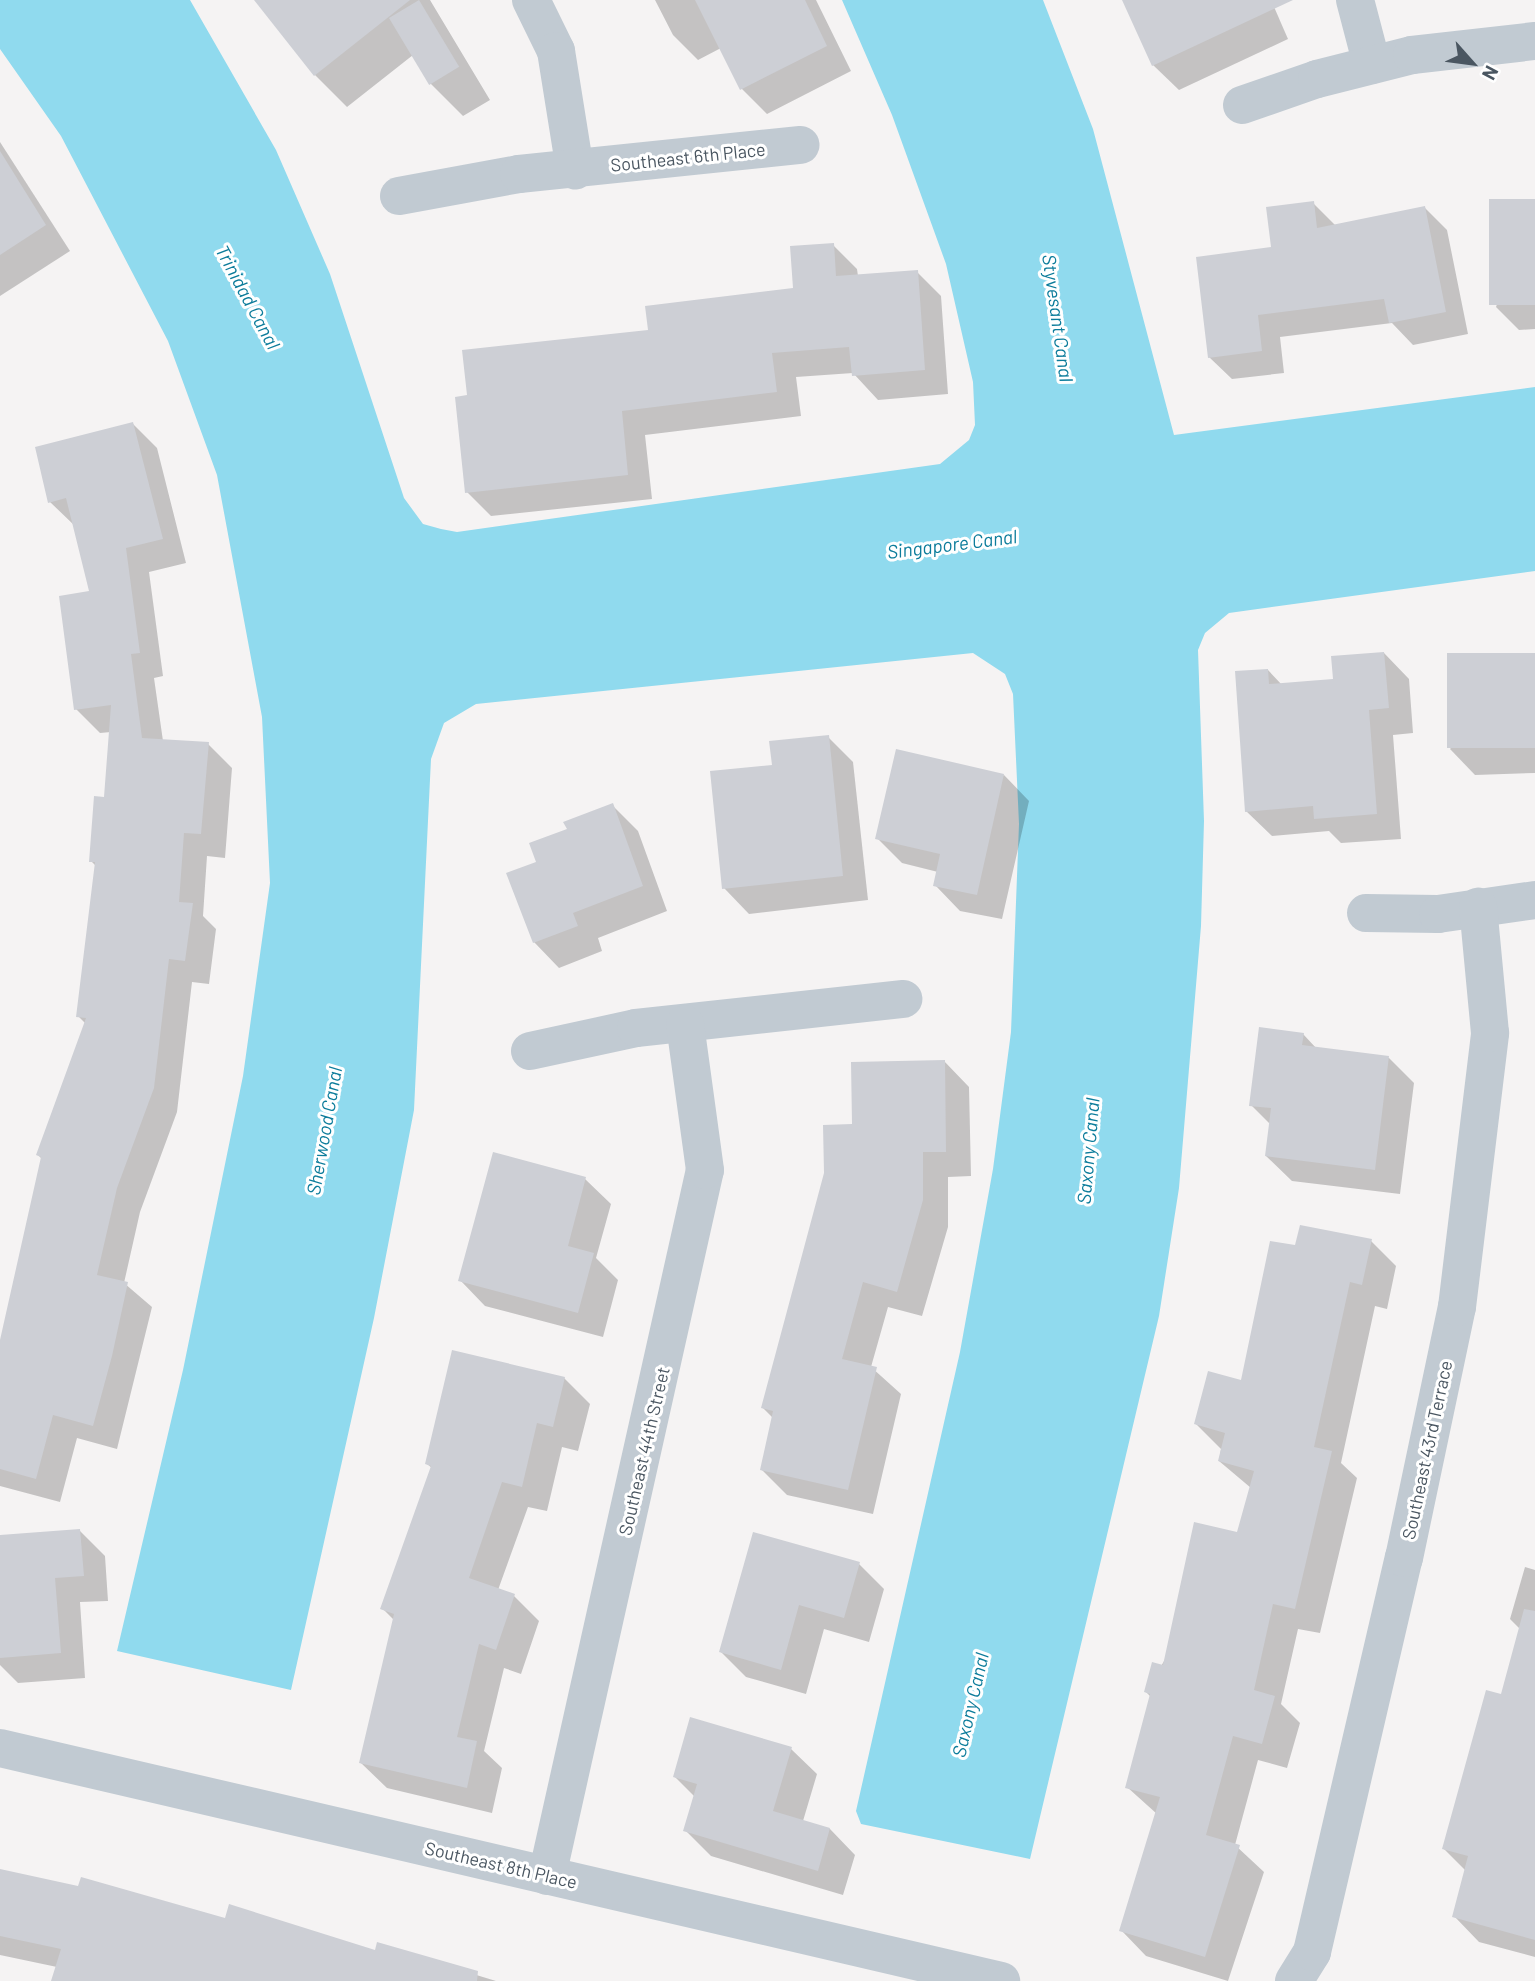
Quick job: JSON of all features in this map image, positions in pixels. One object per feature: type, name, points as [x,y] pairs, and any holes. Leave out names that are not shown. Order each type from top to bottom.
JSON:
[{"type":"street","points":[[531,0],[556,51],[575,170]]},
{"type":"street","points":[[1355,0],[1372,65]]},
{"type":"street","points":[[1242,105],[1412,55],[1535,41]]},
{"type":"street","name":"Southeast 6th Place","points":[[399,196],[519,174],[801,145]]},
{"type":"street","points":[[1366,913],[1438,914],[1535,900]]},
{"type":"street","name":"Southeast 43rd Terrace","points":[[1294,1981],[1312,1952],[1404,1558],[1457,1307],[1490,1033],[1478,907]]},
{"type":"street","points":[[530,1051],[636,1028],[903,999]]},
{"type":"street","name":"Southeast 44th Street","points":[[547,1876],[705,1170],[685,1024]]},
{"type":"street","name":"Southeast 8th Place","points":[[0,1748],[1001,1981]]},
{"type":"water","points":[[0,0],[190,0],[276,150],[330,274],[404,498],[423,524],[441,529],[457,532],[940,464],[969,440],[975,425],[973,382],[946,264],[892,115],[842,0],[1043,0],[1093,129],[1174,435],[1535,387],[1535,571],[1229,613],[1205,633],[1198,650],[1204,821],[1201,926],[1179,1188],[1159,1316],[1030,1859],[861,1824],[856,1811],[960,1352],[993,1169],[1011,1032],[1019,824],[1013,694],[1005,674],[973,653],[476,704],[444,723],[431,759],[414,1110],[374,1318],[291,1690],[117,1651],[183,1370],[243,1076],[270,883],[262,717],[217,475],[168,341],[61,136],[0,49]]},
{"type":"building","points":[[254,0],[410,0],[314,76]]},
{"type":"building","points":[[419,0],[459,67],[429,85],[389,18]]},
{"type":"building","points":[[695,0],[805,0],[827,46],[740,90]]},
{"type":"building","points":[[1122,0],[1293,0],[1152,66]]},
{"type":"building","points":[[0,151],[46,225],[0,255]]},
{"type":"building","points":[[1489,199],[1535,199],[1535,305],[1489,305]]},
{"type":"building","points":[[1314,201],[1317,228],[1425,206],[1446,312],[1389,323],[1384,299],[1258,315],[1262,351],[1208,358],[1196,257],[1271,247],[1266,207]]},
{"type":"building","points":[[834,243],[836,276],[918,270],[925,370],[852,376],[849,347],[772,353],[777,392],[622,411],[628,475],[465,493],[455,397],[467,395],[462,350],[648,330],[645,306],[793,288],[790,246]]},
{"type":"building","points":[[133,422],[163,539],[126,548],[140,653],[131,654],[142,738],[209,742],[201,834],[184,833],[179,902],[193,903],[185,961],[169,959],[154,1088],[117,1188],[97,1275],[128,1282],[112,1356],[93,1426],[53,1415],[36,1479],[0,1469],[0,1340],[41,1157],[36,1155],[86,1018],[76,1017],[95,862],[89,862],[94,796],[104,797],[111,705],[74,710],[59,596],[89,591],[66,498],[48,503],[35,447]]},
{"type":"building","points":[[1384,652],[1389,708],[1369,710],[1377,814],[1314,819],[1313,806],[1245,812],[1235,671],[1268,669],[1269,684],[1333,679],[1331,656]]},
{"type":"building","points":[[1447,653],[1535,653],[1535,748],[1447,748]]},
{"type":"building","points":[[829,735],[843,876],[722,889],[710,771],[772,765],[769,741]]},
{"type":"building","points":[[896,749],[1004,774],[977,895],[933,886],[940,854],[875,839]]},
{"type":"building","points":[[613,803],[643,886],[573,913],[578,926],[533,943],[506,873],[536,862],[529,843],[567,829],[563,822]]},
{"type":"building","points":[[1259,1027],[1304,1033],[1302,1045],[1389,1056],[1375,1170],[1265,1156],[1271,1108],[1249,1106]]},
{"type":"building","points":[[945,1060],[946,1152],[923,1152],[923,1200],[897,1292],[863,1282],[842,1359],[877,1367],[848,1490],[760,1470],[773,1411],[761,1408],[824,1173],[823,1125],[852,1124],[851,1062]]},
{"type":"building","points":[[493,1152],[586,1177],[568,1246],[594,1253],[578,1313],[458,1281]]},
{"type":"building","points":[[1300,1225],[1372,1239],[1362,1285],[1350,1282],[1314,1447],[1332,1451],[1295,1609],[1273,1604],[1254,1690],[1275,1696],[1262,1744],[1233,1736],[1206,1835],[1240,1845],[1205,1957],[1119,1931],[1160,1797],[1125,1788],[1150,1694],[1144,1692],[1152,1662],[1163,1665],[1194,1522],[1237,1532],[1254,1471],[1218,1461],[1225,1433],[1194,1424],[1208,1371],[1241,1380],[1270,1241],[1295,1245]]},
{"type":"building","points":[[452,1350],[565,1377],[553,1427],[537,1423],[522,1487],[502,1482],[469,1578],[515,1594],[496,1650],[479,1644],[457,1737],[477,1741],[467,1788],[359,1763],[394,1614],[380,1609],[431,1466],[425,1464]]},
{"type":"building","points":[[80,1529],[84,1576],[55,1578],[61,1653],[0,1658],[0,1535]]},
{"type":"building","points":[[753,1532],[860,1562],[844,1618],[799,1605],[781,1670],[719,1652]]},
{"type":"building","points":[[1524,1609],[1535,1611],[1535,1940],[1452,1917],[1468,1856],[1442,1849],[1486,1690],[1501,1694]]},
{"type":"building","points":[[690,1717],[792,1747],[773,1811],[830,1828],[818,1871],[683,1831],[697,1784],[673,1777]]},
{"type":"building","points":[[0,1869],[78,1886],[81,1877],[225,1918],[229,1904],[375,1950],[377,1942],[478,1971],[477,1981],[51,1981],[61,1949],[0,1936]]},
{"type":"water label","name":"Trinidad Canal","points":[[248,297]]},
{"type":"water label","name":"Styvesant Canal","points":[[1058,318]]},
{"type":"water label","name":"Singapore Canal","points":[[952,544]]},
{"type":"water label","name":"Sherwood Canal","points":[[324,1131]]},
{"type":"water label","name":"Saxony Canal","points":[[1088,1151]]},
{"type":"water label","name":"Saxony Canal","points":[[970,1705]]}]
